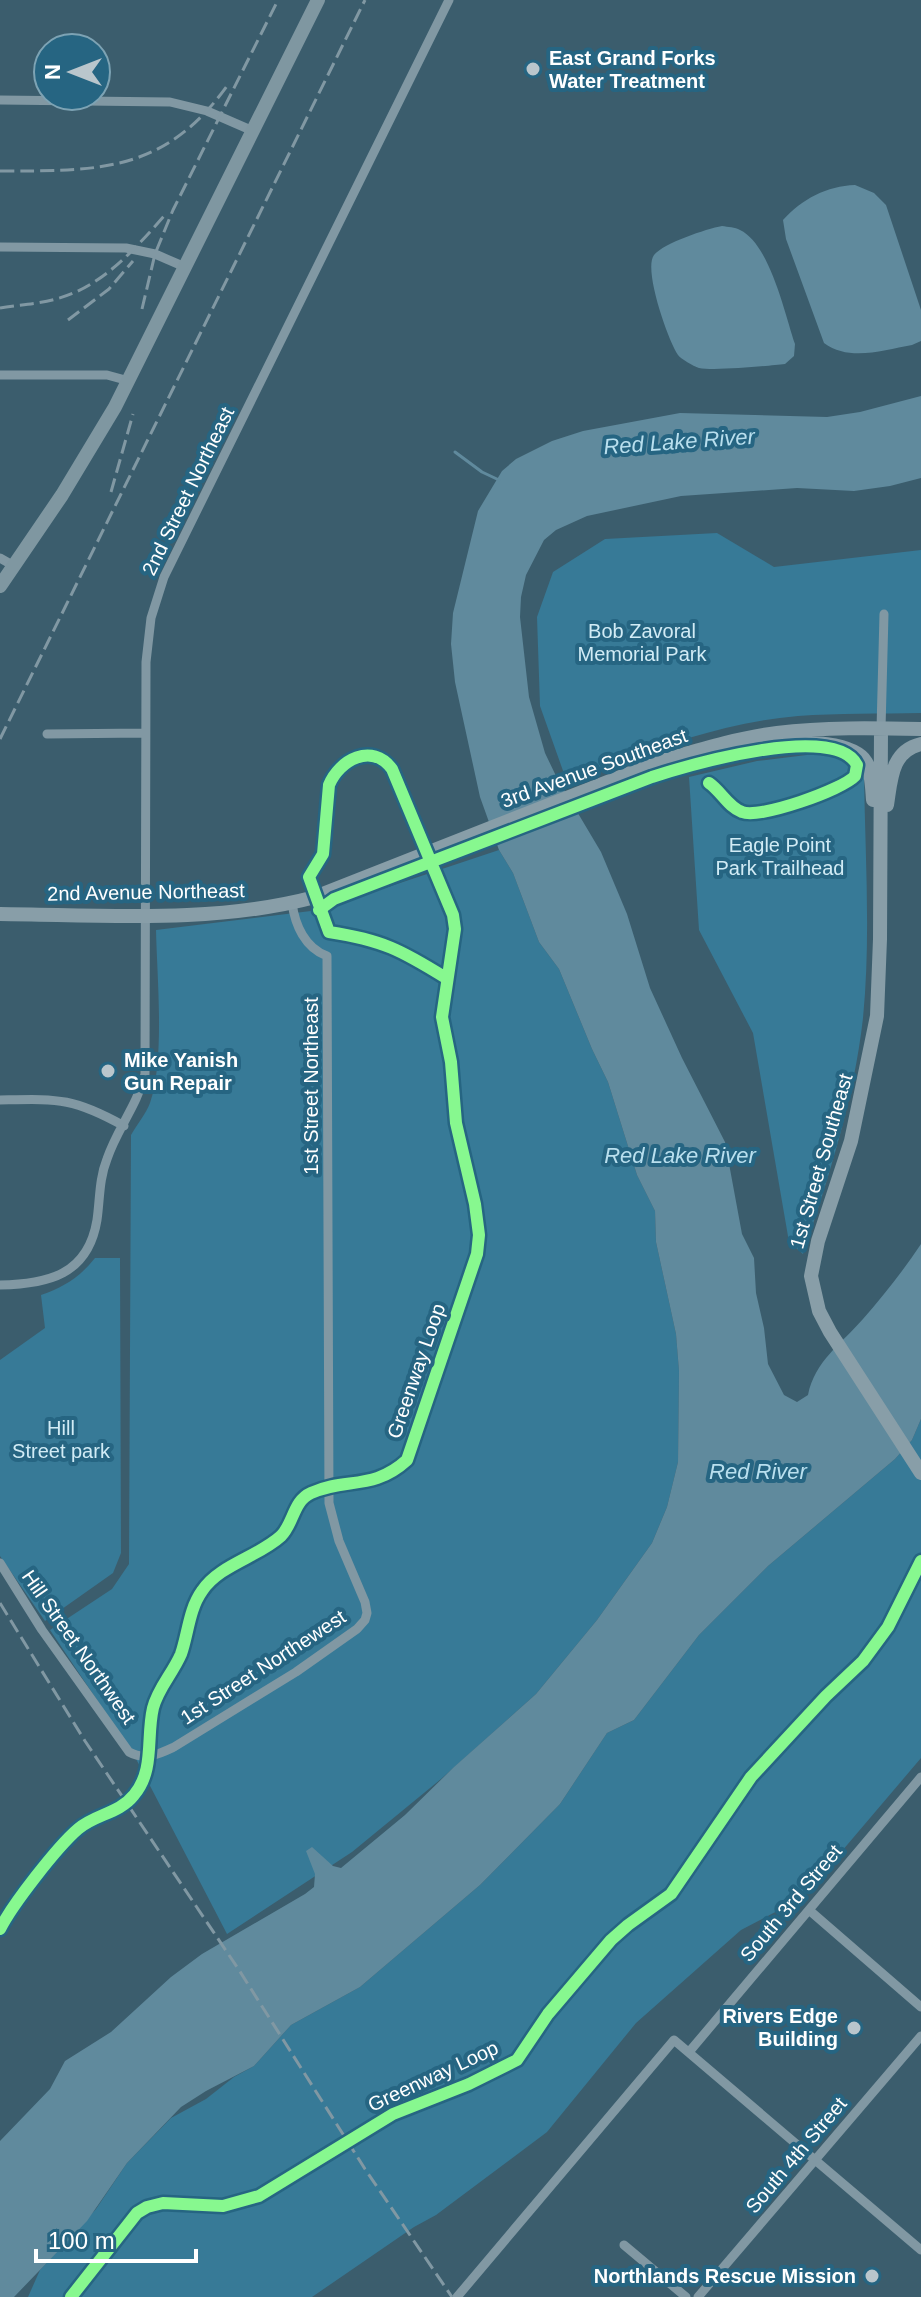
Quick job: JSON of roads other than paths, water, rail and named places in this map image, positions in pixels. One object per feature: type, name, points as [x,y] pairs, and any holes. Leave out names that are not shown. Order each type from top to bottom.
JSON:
[{"type":"main road","points":[[0,586],[78,470],[129,381],[318,0]]},
{"type":"street","name":"2nd Street Northeast","points":[[0,1285],[47,1281],[74,1266],[92,1241],[103,1169],[112,1145],[134,1107],[145,1074],[147,641],[156,599],[164,577],[449,0]]},
{"type":"street","points":[[0,100],[170,102],[207,111],[253,131]]},
{"type":"street","points":[[0,247],[126,248],[155,254],[185,267]]},
{"type":"street","points":[[0,375],[107,375],[129,381]]},
{"type":"street","points":[[0,558],[14,566]]},
{"type":"street","name":"1st Street Southeast","points":[[884,614],[877,1016],[851,1141],[813,1260],[811,1276],[819,1311],[830,1332],[921,1473]]},
{"type":"street","name":"3rd Avenue Southeast","points":[[338,886],[661,761],[730,741],[881,729],[921,729]]},
{"type":"street","points":[[47,734],[145,733]]},
{"type":"street","points":[[789,738],[843,746],[865,761],[880,853]]},
{"type":"street","points":[[880,853],[895,763],[903,752],[921,744]]},
{"type":"street","name":"2nd Avenue Northeast","points":[[0,914],[226,914],[292,903],[338,886]]},
{"type":"street","name":"1st Street Northeast","points":[[292,903],[303,936],[317,951],[327,956],[329,1503],[367,1613]]},
{"type":"street","points":[[0,1100],[62,1099],[75,1102],[124,1126]]},
{"type":"street","name":"Hill Street Northwest","points":[[0,1563],[42,1630],[129,1752]]},
{"type":"street","name":"1st Street Northewest","points":[[129,1752],[149,1757],[174,1747],[296,1672],[357,1629],[367,1613]]},
{"type":"street","name":"South 3rd Street","points":[[689,2052],[921,1777]]},
{"type":"street","points":[[809,1910],[921,2007]]},
{"type":"street","name":"South 4th Street","points":[[698,2297],[921,2036]]},
{"type":"street","points":[[457,2297],[674,2040],[921,2250]]},
{"type":"street","points":[[624,2245],[686,2297]]},
{"type":"water","points":[[855,185],[874,193],[886,205],[921,310],[921,341],[912,345],[856,353],[834,349],[824,343],[786,239],[783,220],[798,206],[825,191]]},
{"type":"water","points":[[722,226],[738,229],[751,238],[768,265],[795,344],[794,356],[785,364],[699,368],[680,357],[674,347],[654,289],[651,263],[654,255],[676,241]]},
{"type":"water","points":[[921,396],[921,478],[854,491],[797,488],[681,496],[587,516],[556,530],[544,540],[526,575],[520,617],[529,697],[545,753],[601,852],[627,914],[650,988],[725,1142],[742,1234],[754,1258],[756,1293],[768,1364],[784,1395],[797,1402],[808,1395],[816,1372],[878,1301],[921,1244],[921,1419],[912,1440],[895,1459],[768,1566],[699,1635],[634,1720],[607,1733],[560,1804],[480,1885],[360,1987],[291,2025],[254,2066],[181,2107],[127,2163],[87,2221],[14,2297],[0,2297],[0,2141],[50,2089],[65,2061],[111,2032],[171,1977],[202,1954],[314,1887],[315,1874],[306,1851],[312,1847],[333,1866],[341,1868],[405,1815],[536,1694],[597,1620],[652,1543],[667,1507],[678,1462],[679,1371],[676,1334],[656,1242],[655,1211],[637,1175],[608,1082],[559,969],[539,942],[513,873],[499,850],[480,797],[455,682],[451,644],[453,613],[478,511],[502,471],[516,459],[552,441],[583,431],[680,413],[827,417]]},
{"type":"waterway","points":[[455,452],[499,480]]},
{"type":"railway","points":[[142,309],[155,254],[173,210],[278,0]]},
{"type":"railway","points":[[0,739],[365,0]]},
{"type":"railway","points":[[0,171],[68,170],[127,161],[179,136],[203,115],[227,86]]},
{"type":"railway","points":[[0,308],[56,299],[88,286],[116,265],[165,215]]},
{"type":"railway","points":[[68,320],[109,289],[133,261]]},
{"type":"railway","points":[[111,492],[133,414]]},
{"type":"railway","points":[[0,1603],[85,1741],[452,2297]]},
{"type":"place","name":"East Grand Forks Water Treatment","points":[[533,69]]},
{"type":"place","name":"Mike Yanish Gun Repair","points":[[108,1071]]},
{"type":"place","name":"Rivers Edge Building","points":[[854,2028]]},
{"type":"place","name":"Northlands Rescue Mission","points":[[872,2276]]},
{"type":"water label","name":"Red Lake River","points":[[679,441]]},
{"type":"water label","name":"Red Lake River","points":[[680,1155]]},
{"type":"water label","name":"Red River","points":[[758,1471]]},
{"type":"park label","name":"Bob Zavoral Memorial Park","points":[[642,642]]},
{"type":"park label","name":"Eagle Point Park Trailhead","points":[[780,856]]},
{"type":"park label","name":"Hill Street park","points":[[61,1440]]}]
